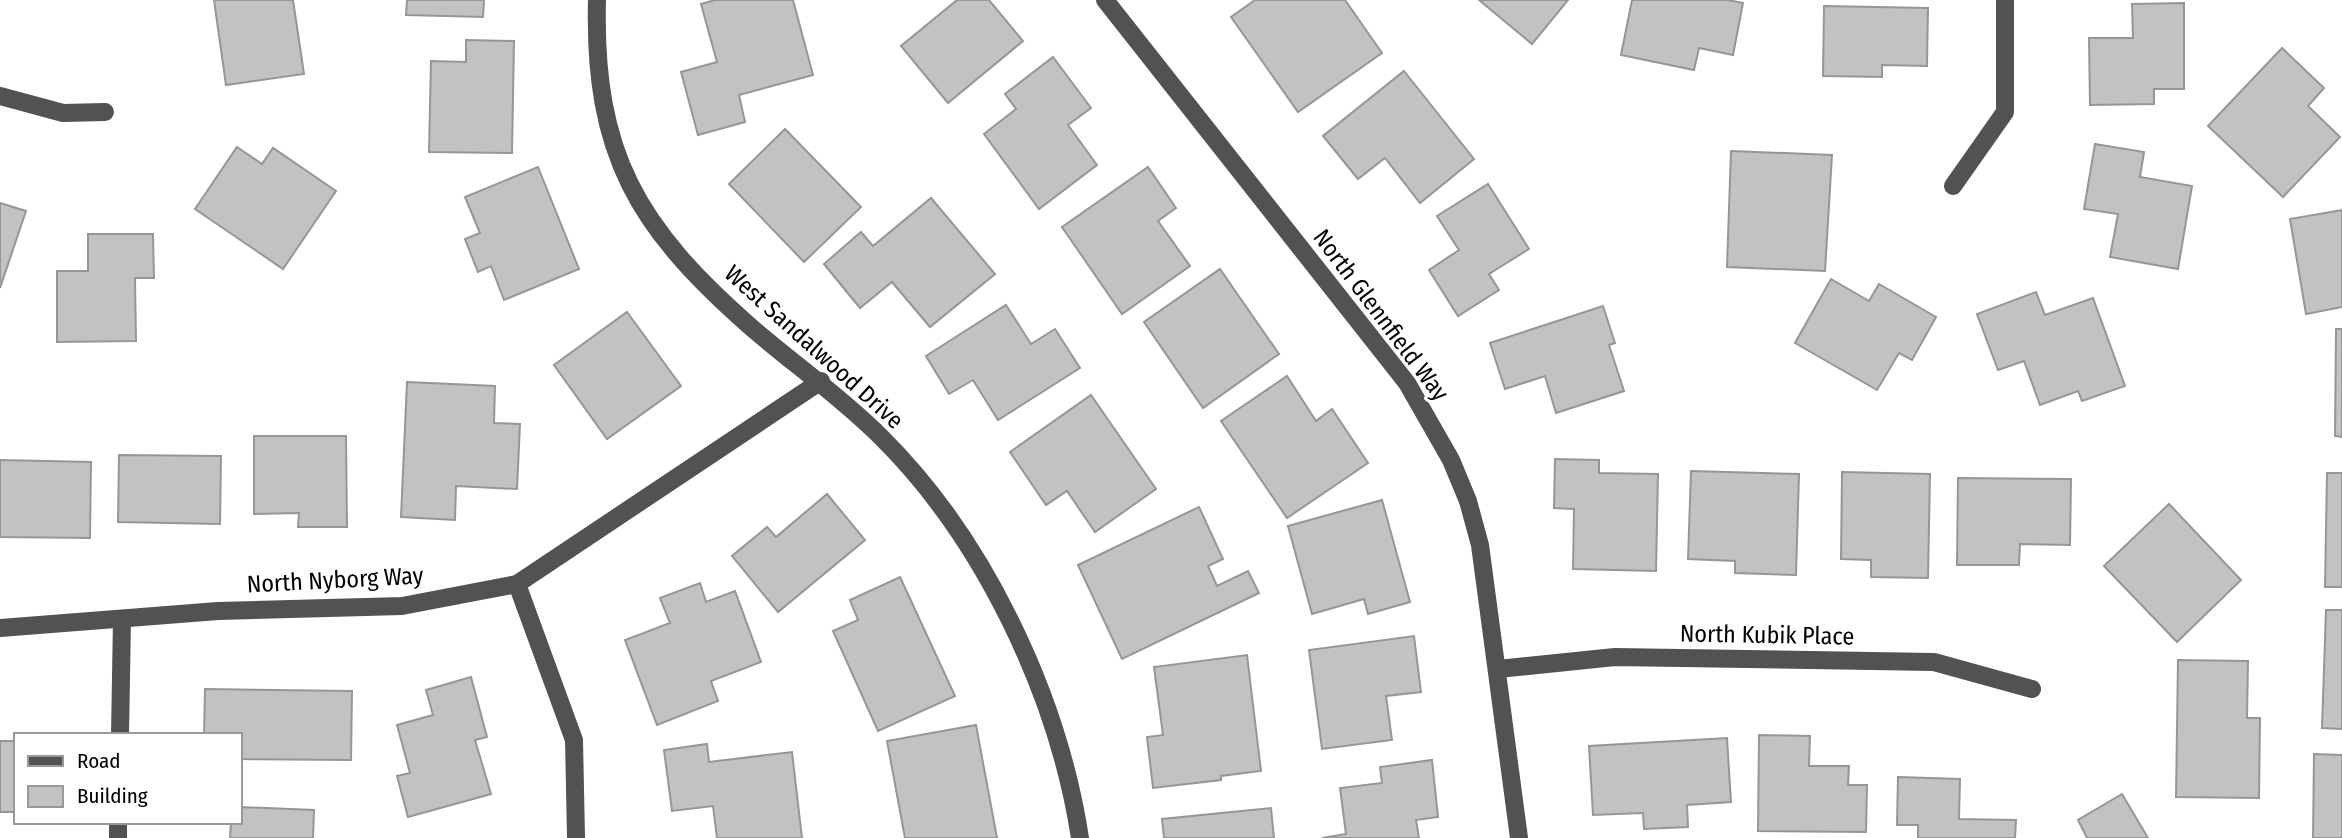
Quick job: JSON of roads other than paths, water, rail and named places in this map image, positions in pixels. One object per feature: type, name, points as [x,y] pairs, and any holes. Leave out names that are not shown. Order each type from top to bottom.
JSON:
[{"type":"street","name":"West Sandalwood Drive","points":[[597,0],[596,41],[601,95],[613,143],[629,186],[651,225],[681,261],[753,329],[821,381],[883,438],[937,503],[985,575],[1024,649],[1055,730],[1080,838]]},
{"type":"street","name":"North Glennfield Way","points":[[1105,0],[1406,383],[1430,420],[1468,501],[1480,545],[1519,838]]},
{"type":"street","points":[[1954,187],[2005,112],[2005,0]]},
{"type":"street","points":[[0,96],[63,113],[105,112]]},
{"type":"street","name":"North Nyborg Way","points":[[0,628],[218,611],[402,606],[517,584],[821,381]]},
{"type":"street","points":[[517,584],[574,740],[576,838]]},
{"type":"street","points":[[120,733],[122,619]]},
{"type":"street","name":"North Kubik Place","points":[[1498,669],[1615,657],[1934,662],[2032,690]]}]
